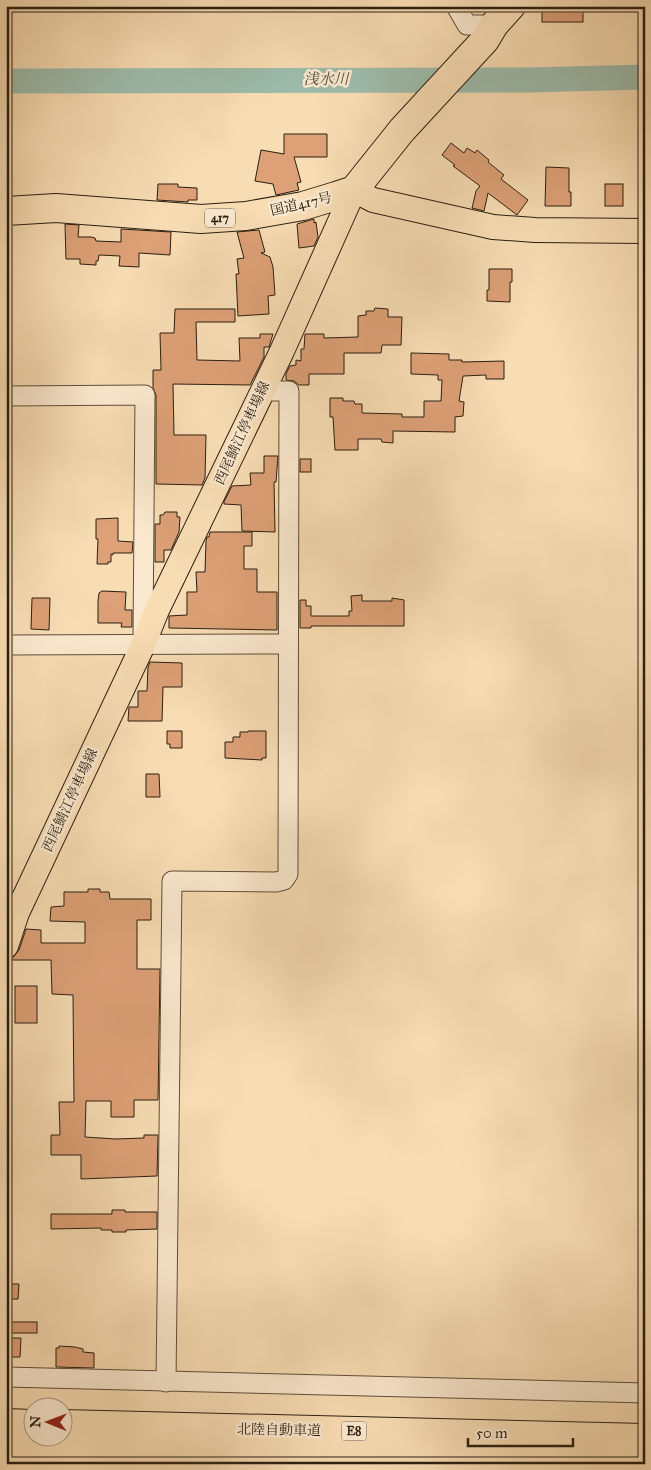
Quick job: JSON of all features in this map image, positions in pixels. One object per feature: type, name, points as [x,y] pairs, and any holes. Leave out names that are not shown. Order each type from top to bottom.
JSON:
[{"type":"highway","points":[[354,190],[402,130],[496,24]]},
{"type":"highway","name":"国道417号","points":[[6,210],[56,208],[201,219],[246,216],[303,206],[354,190]]},
{"type":"highway","points":[[6,1423],[22,1424]]},
{"type":"highway","name":"北陸自動車道","points":[[72,1424],[645,1438]]},
{"type":"highway","name":"北陸自動車道","points":[[6,1448],[645,1463]]},
{"type":"main road","points":[[354,190],[373,200],[493,227],[535,230],[645,231]]},
{"type":"main road","name":"西尾鯖江停車場線","points":[[6,946],[17,912],[143,645],[157,610],[282,350],[354,190]]},
{"type":"street","points":[[456,6],[467,25],[496,24]]},
{"type":"street","points":[[166,1382],[172,881],[276,882],[284,880],[288,874],[289,391],[261,391]]},
{"type":"street","points":[[6,396],[144,395],[143,645]]},
{"type":"street","points":[[6,645],[288,644]]},
{"type":"street","points":[[6,1378],[645,1393]]},
{"type":"building","points":[[542,6],[583,6],[583,22],[542,22]]},
{"type":"building","points":[[284,134],[327,134],[327,157],[294,157],[301,182],[297,183],[299,190],[276,195],[273,184],[255,181],[261,150],[284,154]]},
{"type":"building","points":[[451,143],[464,153],[467,148],[475,153],[477,150],[504,175],[501,179],[528,200],[517,215],[488,193],[484,211],[472,208],[476,191],[480,186],[453,166],[455,165],[442,155]]},
{"type":"building","points":[[546,167],[569,168],[571,206],[545,206]]},
{"type":"building","points":[[158,184],[178,184],[178,187],[197,188],[197,200],[188,200],[188,202],[157,200]]},
{"type":"building","points":[[605,184],[623,184],[623,206],[605,206]]},
{"type":"building","points":[[314,219],[318,237],[314,246],[299,248],[297,224]]},
{"type":"building","points":[[65,224],[79,225],[78,237],[91,237],[95,238],[96,241],[121,242],[121,229],[171,232],[170,255],[139,253],[139,267],[119,266],[120,256],[99,255],[96,265],[80,264],[80,259],[66,259]]},
{"type":"building","points":[[259,230],[265,252],[261,253],[270,257],[273,267],[275,295],[268,296],[269,314],[238,316],[236,274],[239,274],[237,259],[244,258],[237,232]]},
{"type":"building","points":[[489,269],[512,269],[510,302],[487,301]]},
{"type":"building","points":[[375,308],[388,309],[388,317],[402,317],[401,345],[382,345],[381,353],[344,353],[344,374],[309,374],[309,385],[299,385],[294,381],[286,380],[286,374],[290,366],[296,365],[296,360],[301,361],[301,349],[304,349],[305,334],[324,334],[324,338],[358,337],[358,316],[366,315],[366,311],[374,311]]},
{"type":"building","points":[[175,309],[235,309],[235,322],[196,322],[197,360],[240,361],[239,338],[260,338],[260,334],[273,334],[269,347],[264,347],[264,357],[250,385],[173,384],[174,435],[206,435],[205,478],[202,485],[156,484],[156,395],[153,388],[153,370],[161,370],[160,333],[174,333]]},
{"type":"building","points":[[411,353],[449,354],[449,360],[462,360],[462,362],[504,361],[504,379],[486,379],[486,375],[463,376],[459,401],[464,402],[463,416],[455,417],[455,432],[393,431],[393,443],[382,442],[381,439],[358,439],[358,450],[335,450],[333,417],[330,417],[330,398],[343,398],[343,401],[354,401],[355,404],[362,404],[362,413],[402,414],[402,417],[424,417],[424,401],[441,401],[442,380],[438,380],[438,375],[411,374]]},
{"type":"building","points":[[264,456],[278,456],[276,482],[274,482],[275,532],[242,531],[241,505],[224,504],[224,502],[232,486],[251,485],[250,473],[264,473]]},
{"type":"building","points":[[300,459],[311,459],[311,472],[300,472]]},
{"type":"building","points":[[165,512],[177,512],[177,517],[180,517],[179,532],[171,550],[164,550],[164,562],[155,562],[155,524],[160,524],[160,515],[163,515]]},
{"type":"building","points":[[118,518],[118,541],[133,542],[132,553],[113,553],[113,555],[111,554],[111,562],[108,562],[108,564],[97,564],[98,539],[96,539],[96,519]]},
{"type":"building","points":[[210,532],[252,532],[252,546],[244,546],[244,569],[257,569],[257,592],[277,592],[277,630],[169,628],[169,616],[187,615],[187,592],[197,592],[196,572],[205,572],[206,541]]},
{"type":"building","points":[[102,591],[126,592],[125,610],[132,610],[132,627],[121,627],[122,623],[98,623],[99,593]]},
{"type":"building","points":[[362,595],[362,601],[392,601],[392,598],[404,600],[404,626],[311,626],[311,628],[300,628],[300,600],[306,600],[306,606],[311,606],[311,616],[349,616],[349,611],[352,611],[351,596]]},
{"type":"building","points":[[32,598],[50,598],[49,630],[31,629]]},
{"type":"building","points":[[150,662],[182,663],[182,687],[163,687],[162,721],[128,721],[129,707],[138,707],[138,691],[147,691]]},
{"type":"building","points":[[167,731],[182,731],[182,748],[170,748],[170,744],[167,744]]},
{"type":"building","points":[[266,731],[266,758],[262,758],[262,760],[225,758],[225,742],[233,742],[233,737],[240,737],[240,732]]},
{"type":"building","points":[[146,774],[159,774],[160,797],[146,797]]},
{"type":"building","points":[[88,889],[100,889],[100,892],[109,892],[110,899],[151,899],[151,920],[137,920],[137,969],[160,969],[158,1100],[134,1100],[134,1117],[111,1117],[111,1101],[86,1101],[85,1137],[116,1139],[144,1138],[144,1135],[158,1135],[157,1176],[81,1179],[81,1155],[51,1155],[51,1135],[60,1135],[59,1102],[74,1102],[73,995],[52,994],[51,960],[11,960],[19,950],[26,929],[41,930],[41,943],[85,943],[85,922],[50,921],[51,907],[64,906],[64,892],[88,892]]},
{"type":"building","points":[[15,986],[37,986],[37,1023],[15,1023]]},
{"type":"building","points":[[112,1210],[157,1212],[157,1229],[112,1232],[112,1230],[101,1230],[101,1228],[51,1229],[51,1214],[112,1214]]},
{"type":"building","points":[[6,1284],[19,1284],[18,1299],[6,1299]]},
{"type":"building","points":[[11,1322],[37,1322],[37,1333],[11,1333]]},
{"type":"building","points":[[6,1338],[21,1338],[20,1357],[6,1357]]},
{"type":"building","points":[[59,1346],[75,1347],[83,1349],[83,1352],[94,1353],[94,1368],[56,1367],[56,1348],[59,1348]]},
{"type":"waterway","name":"浅水川","points":[[6,81],[529,80],[645,77]]}]
